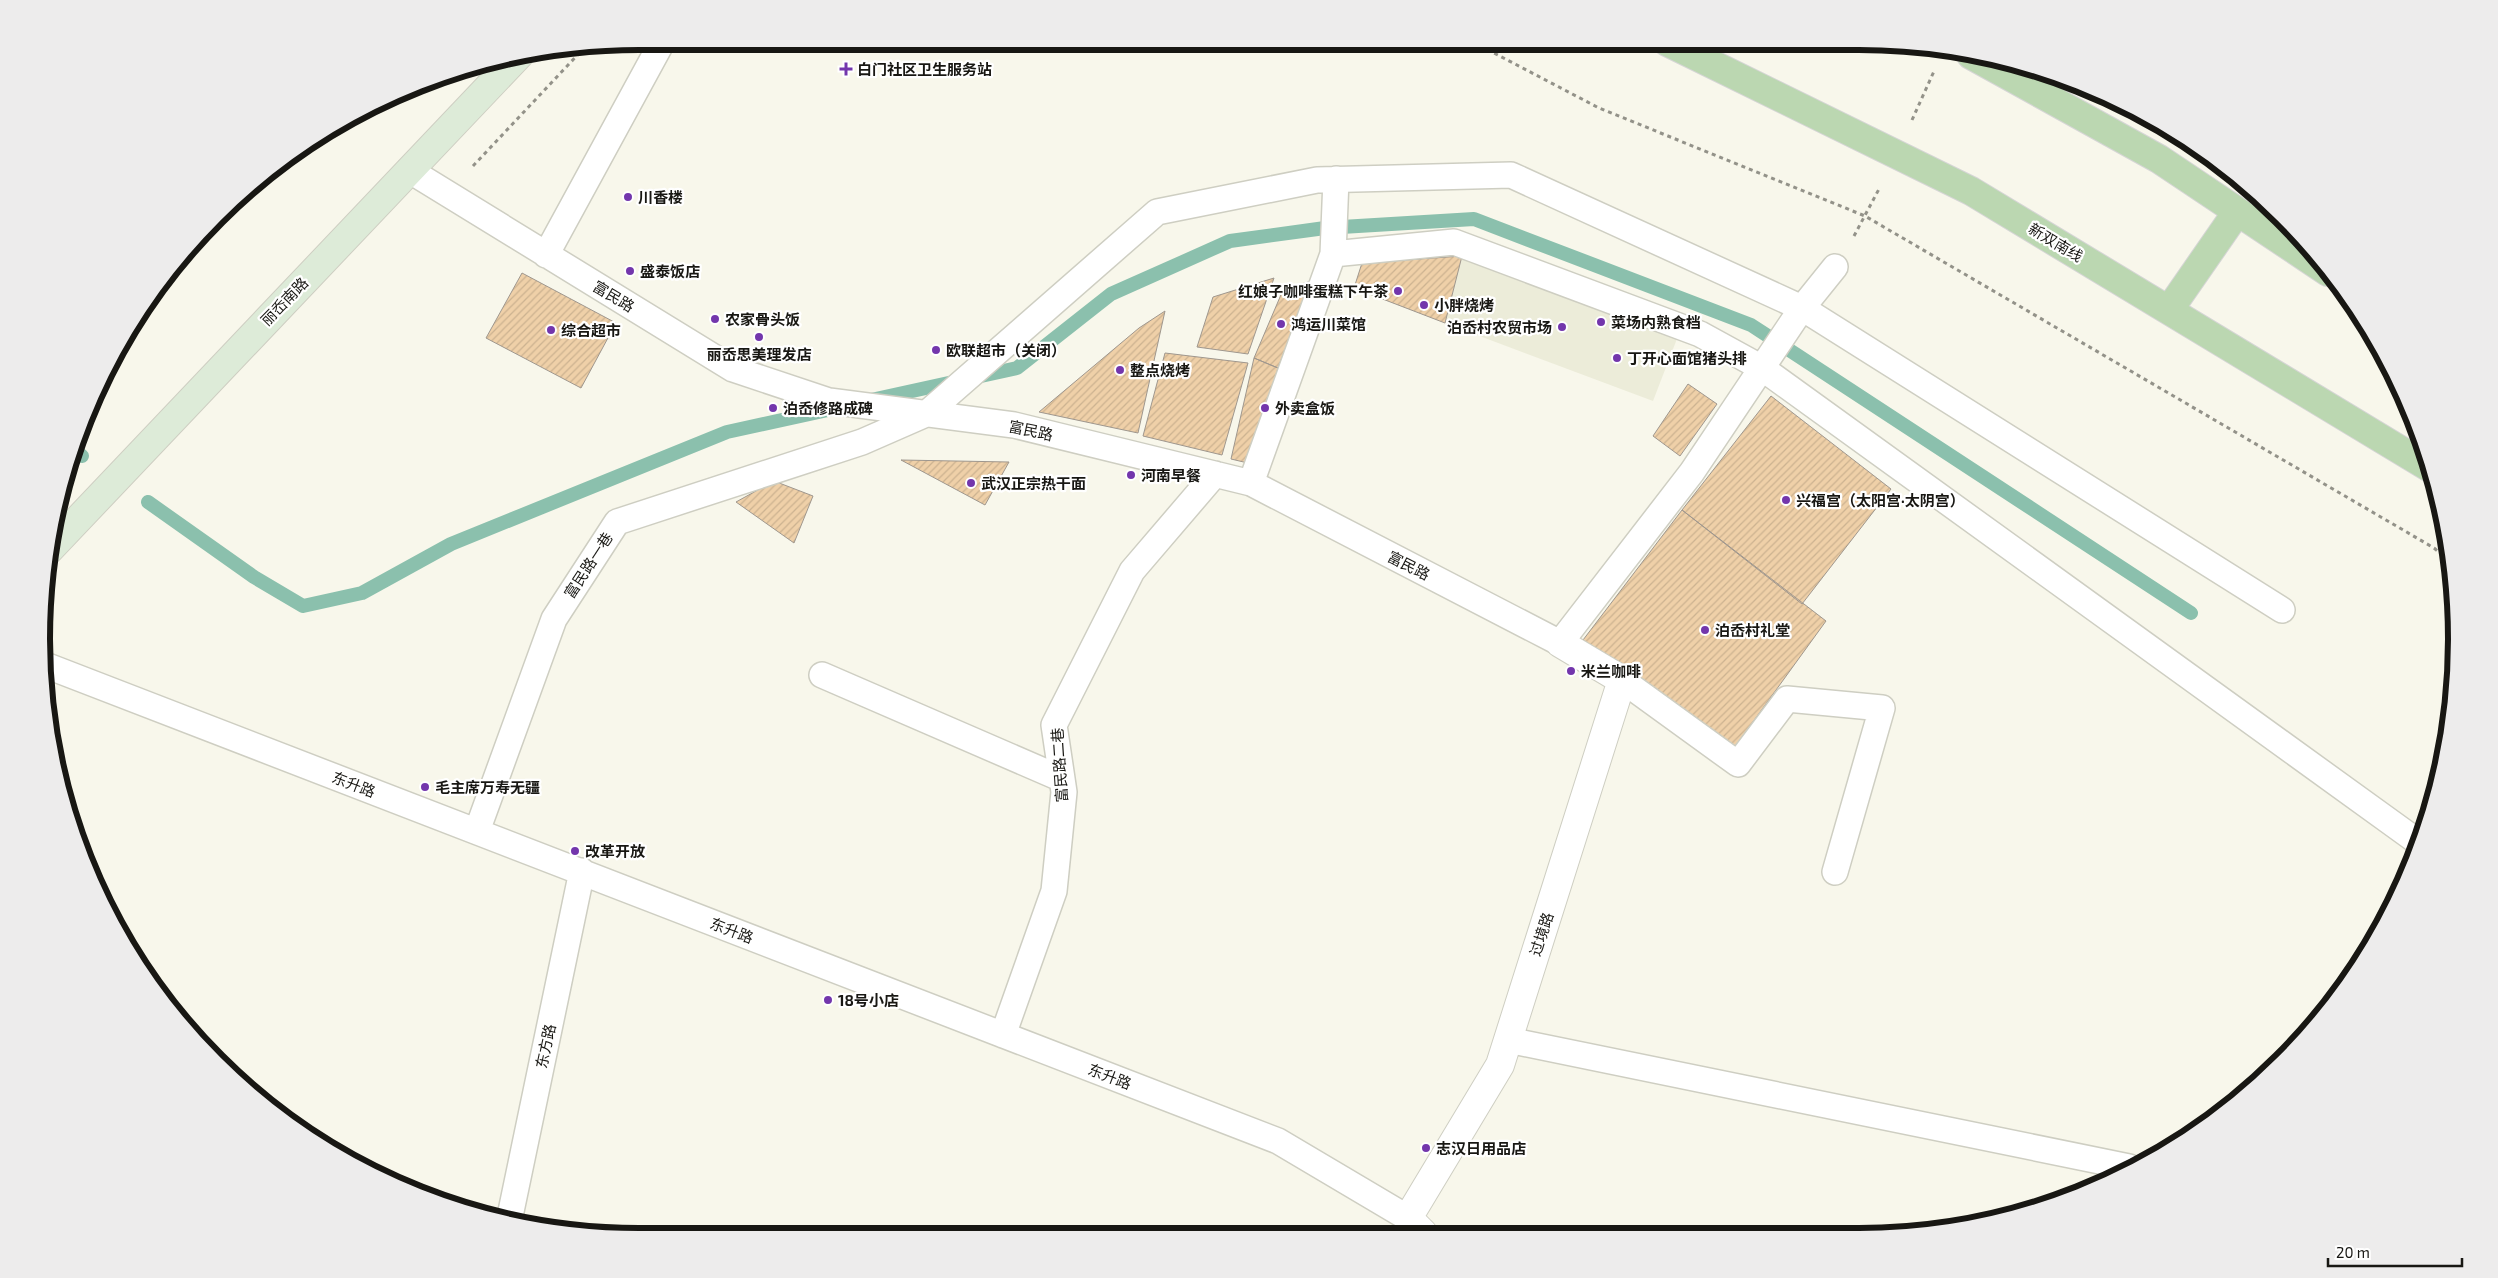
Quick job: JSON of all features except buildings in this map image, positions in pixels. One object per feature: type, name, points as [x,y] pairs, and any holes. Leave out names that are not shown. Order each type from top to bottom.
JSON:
[{"type":"main road","name":"新双南线","points":[[1683,50],[1971,191],[2421,462]]},
{"type":"main road","name":"丽岙南路","points":[[58,540],[509,65]]},
{"type":"main road","points":[[1991,65],[2159,159],[2309,259]]},
{"type":"main road","points":[[2169,310],[2237,212]]},
{"type":"street","points":[[1560,643],[1622,680]]},
{"type":"street","name":"过境路","points":[[1415,1226],[1500,1066],[1622,680]]},
{"type":"lane","points":[[546,254],[657,50]]},
{"type":"lane","name":"富民路","points":[[409,170],[733,369],[829,401],[1014,426],[1251,483],[1560,643]]},
{"type":"lane","points":[[923,413],[1001,348],[1157,212],[1317,180],[1336,188],[1511,175],[1799,313],[2282,610]]},
{"type":"lane","points":[[1251,483],[1333,254],[1336,188]]},
{"type":"lane","points":[[1333,254],[1454,242],[1700,334],[1762,368],[2413,838]]},
{"type":"lane","points":[[1560,643],[1692,472],[1799,313],[1836,267]]},
{"type":"lane","name":"富民路一巷","points":[[477,831],[554,619],[617,522],[862,442],[923,413]]},
{"type":"lane","name":"富民路二巷","points":[[1003,1035],[1054,891],[1064,792],[1054,725],[1132,572],[1215,474]]},
{"type":"lane","name":"东升路","points":[[51,667],[1278,1141],[1415,1226]]},
{"type":"lane","points":[[822,675],[1062,779]]},
{"type":"lane","points":[[1622,680],[1738,764],[1787,699],[1882,708],[1836,872]]},
{"type":"lane","name":"东方路","points":[[510,1214],[582,872]]},
{"type":"lane","points":[[1508,1040],[2123,1166]]},
{"type":"path","points":[[1488,50],[1599,108],[1865,216],[2434,548],[2442,555]]},
{"type":"path","points":[[447,194],[578,53]]},
{"type":"shaded area","name":"泊岙村农贸市场","points":[[1462,256],[1680,331],[1653,401],[1445,323]]},
{"type":"waterway","points":[[871,400],[1017,368],[1111,294],[1230,241],[1325,228],[1474,219],[1751,325],[2191,613]]},
{"type":"waterway","points":[[148,502],[254,577],[303,606],[362,593],[451,544],[727,432],[837,408]]},
{"type":"place","name":"白门社区卫生服务站","points":[[846,69]]},
{"type":"place","name":"川香楼","points":[[628,197]]},
{"type":"place","name":"盛泰饭店","points":[[630,271]]},
{"type":"place","name":"红娘子咖啡蛋糕下午茶","points":[[1398,291]]},
{"type":"place","name":"小胖烧烤","points":[[1424,305]]},
{"type":"place","name":"农家骨头饭","points":[[715,319]]},
{"type":"place","name":"菜场内熟食档","points":[[1601,322]]},
{"type":"place","name":"鸿运川菜馆","points":[[1281,324]]},
{"type":"place","name":"泊岙村农贸市场","points":[[1562,327]]},
{"type":"place","name":"综合超市","points":[[551,330]]},
{"type":"place","name":"丽岙思美理发店","points":[[759,337]]},
{"type":"place","name":"欧联超市（关闭）","points":[[936,350]]},
{"type":"place","name":"丁开心面馆猪头排","points":[[1617,358]]},
{"type":"place","name":"整点烧烤","points":[[1120,370]]},
{"type":"place","name":"泊岙修路成碑","points":[[773,408]]},
{"type":"place","name":"外卖盒饭","points":[[1265,408]]},
{"type":"place","name":"河南早餐","points":[[1131,475]]},
{"type":"place","name":"武汉正宗热干面","points":[[971,483]]},
{"type":"place","name":"兴福宫（太阳宫·太阴宫）","points":[[1786,500]]},
{"type":"place","name":"泊岙村礼堂","points":[[1705,630]]},
{"type":"place","name":"米兰咖啡","points":[[1571,671]]},
{"type":"place","name":"毛主席万寿无疆","points":[[425,787]]},
{"type":"place","name":"改革开放","points":[[575,851]]},
{"type":"place","name":"18号小店","points":[[828,1000]]},
{"type":"place","name":"志汉日用品店","points":[[1426,1148]]}]
